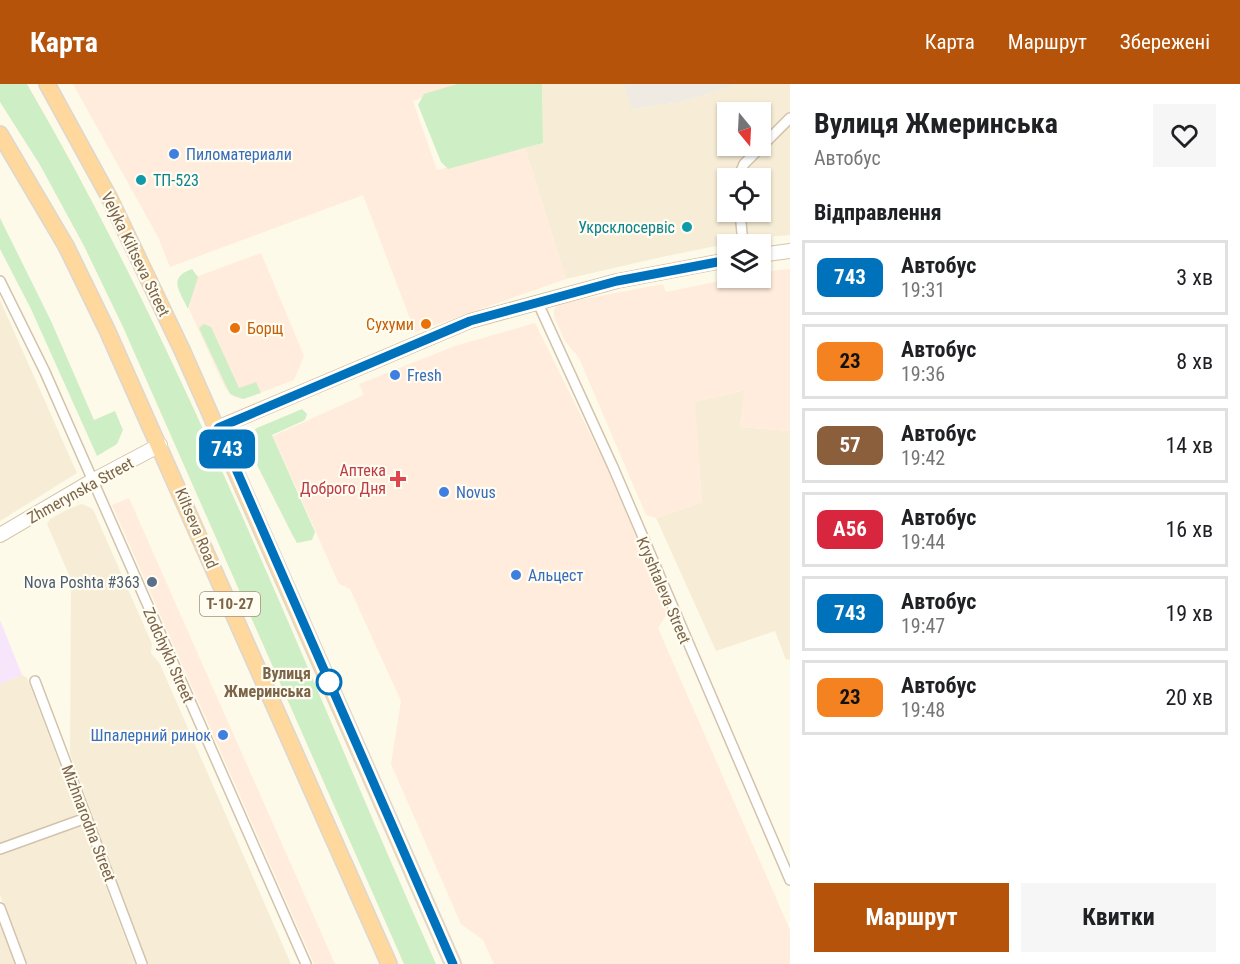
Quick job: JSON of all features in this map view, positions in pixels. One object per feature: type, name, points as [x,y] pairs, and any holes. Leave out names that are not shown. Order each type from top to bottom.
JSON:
[{"type":"highway","name":"Velyka Kiltseva Street","points":[[47,84],[118,217],[218,428],[453,964]]},
{"type":"highway","name":"Kiltseva Road","points":[[0,134],[66,246],[160,445],[389,964]]},
{"type":"main road","points":[[771,254],[790,251]]},
{"type":"main road","points":[[218,428],[445,330],[537,301],[636,277],[717,262]]},
{"type":"main road","name":"Zhmerynska Street","points":[[0,535],[92,481],[160,445]]},
{"type":"street","points":[[742,168],[790,118]]},
{"type":"street","name":"Zodchykh Street","points":[[0,281],[45,372],[306,964]]},
{"type":"street","name":"Kryshtaleva Street","points":[[537,301],[613,467],[790,880]]},
{"type":"street","name":"Mizhnarodna Street","points":[[35,681],[142,964]]},
{"type":"street","points":[[0,849],[86,818]]},
{"type":"street","points":[[0,908],[21,964]]},
{"type":"shaded area","points":[[73,84],[456,84],[413,101],[437,170],[525,148],[566,279],[415,332],[363,195],[170,267],[158,237]]},
{"type":"shaded area","points":[[542,84],[624,84],[633,109],[682,102],[738,84],[790,84],[790,235],[771,237],[771,234],[717,234],[717,246],[566,279],[525,148],[543,143]]},
{"type":"shaded area","points":[[624,84],[738,84],[682,102],[632,109]]},
{"type":"shaded area","points":[[261,253],[304,356],[294,380],[243,399],[234,397],[225,388],[189,309],[196,277]]},
{"type":"shaded area","points":[[790,269],[790,431],[740,427],[744,390],[695,402],[702,502],[656,518],[646,515],[579,358],[565,341],[554,317],[557,304],[663,284],[666,292],[717,282],[717,288],[771,288],[771,271]]},
{"type":"shaded area","points":[[0,300],[77,473],[0,521]]},
{"type":"shaded area","points":[[535,323],[607,468],[668,612],[658,628],[790,930],[790,964],[494,964],[483,940],[461,924],[391,764],[401,701],[350,589],[339,584],[273,436],[364,395],[359,384],[455,346]]},
{"type":"shaded area","points":[[745,390],[740,427],[790,431],[790,659],[786,660],[775,631],[716,651],[656,518],[702,502],[694,402]]},
{"type":"shaded area","name":"Шпалерний ринок","points":[[129,498],[335,964],[314,964],[112,505]]},
{"type":"shaded area","points":[[82,504],[93,509],[152,644],[151,653],[160,664],[291,964],[147,964],[70,754],[71,580],[47,524],[50,519]]},
{"type":"shaded area","points":[[0,620],[22,675],[0,684]]},
{"type":"shaded area","points":[[22,675],[27,678],[135,964],[25,964],[0,895],[0,684]]},
{"type":"shaded area","points":[[0,920],[16,964],[0,964]]},
{"type":"green space","points":[[0,84],[27,84],[86,190],[141,298],[243,518],[436,964],[404,964],[123,327],[84,246],[40,165],[0,102]]},
{"type":"green space","points":[[457,84],[542,84],[543,143],[448,169],[441,162],[418,105],[424,94]]},
{"type":"green space","points":[[0,218],[51,321],[94,420],[115,411],[123,430],[117,444],[97,456],[31,309],[0,249]]},
{"type":"green space","points":[[192,269],[198,277],[188,309],[179,291],[178,281],[184,273]]},
{"type":"green space","points":[[204,324],[211,327],[239,388],[256,382],[261,393],[243,399],[230,394],[199,328]]},
{"type":"green space","points":[[302,409],[307,414],[305,420],[272,435],[315,532],[312,540],[297,543],[252,455],[249,440],[257,428]]},
{"type":"bus line","name":"743","points":[[453,964],[218,428],[470,321],[617,281],[717,262]]},
{"type":"place","name":"Пиломатериали","points":[[174,154]]},
{"type":"place","name":"ТП-523","points":[[141,180]]},
{"type":"place","name":"Укрсклосервіс","points":[[687,227]]},
{"type":"place","name":"Сухуми","points":[[426,324]]},
{"type":"place","name":"Борщ","points":[[235,328]]},
{"type":"place","name":"Fresh","points":[[395,375]]},
{"type":"place","name":"Аптека Доброго Дня","points":[[398,479]]},
{"type":"place","name":"Novus","points":[[444,492]]},
{"type":"place","name":"Альцест","points":[[516,575]]},
{"type":"place","name":"Nova Poshta #363","points":[[152,582]]},
{"type":"place","name":"Вулиця Жмеринська","points":[[329,682]]},
{"type":"place","name":"Шпалерний ринок","points":[[223,735]]}]
